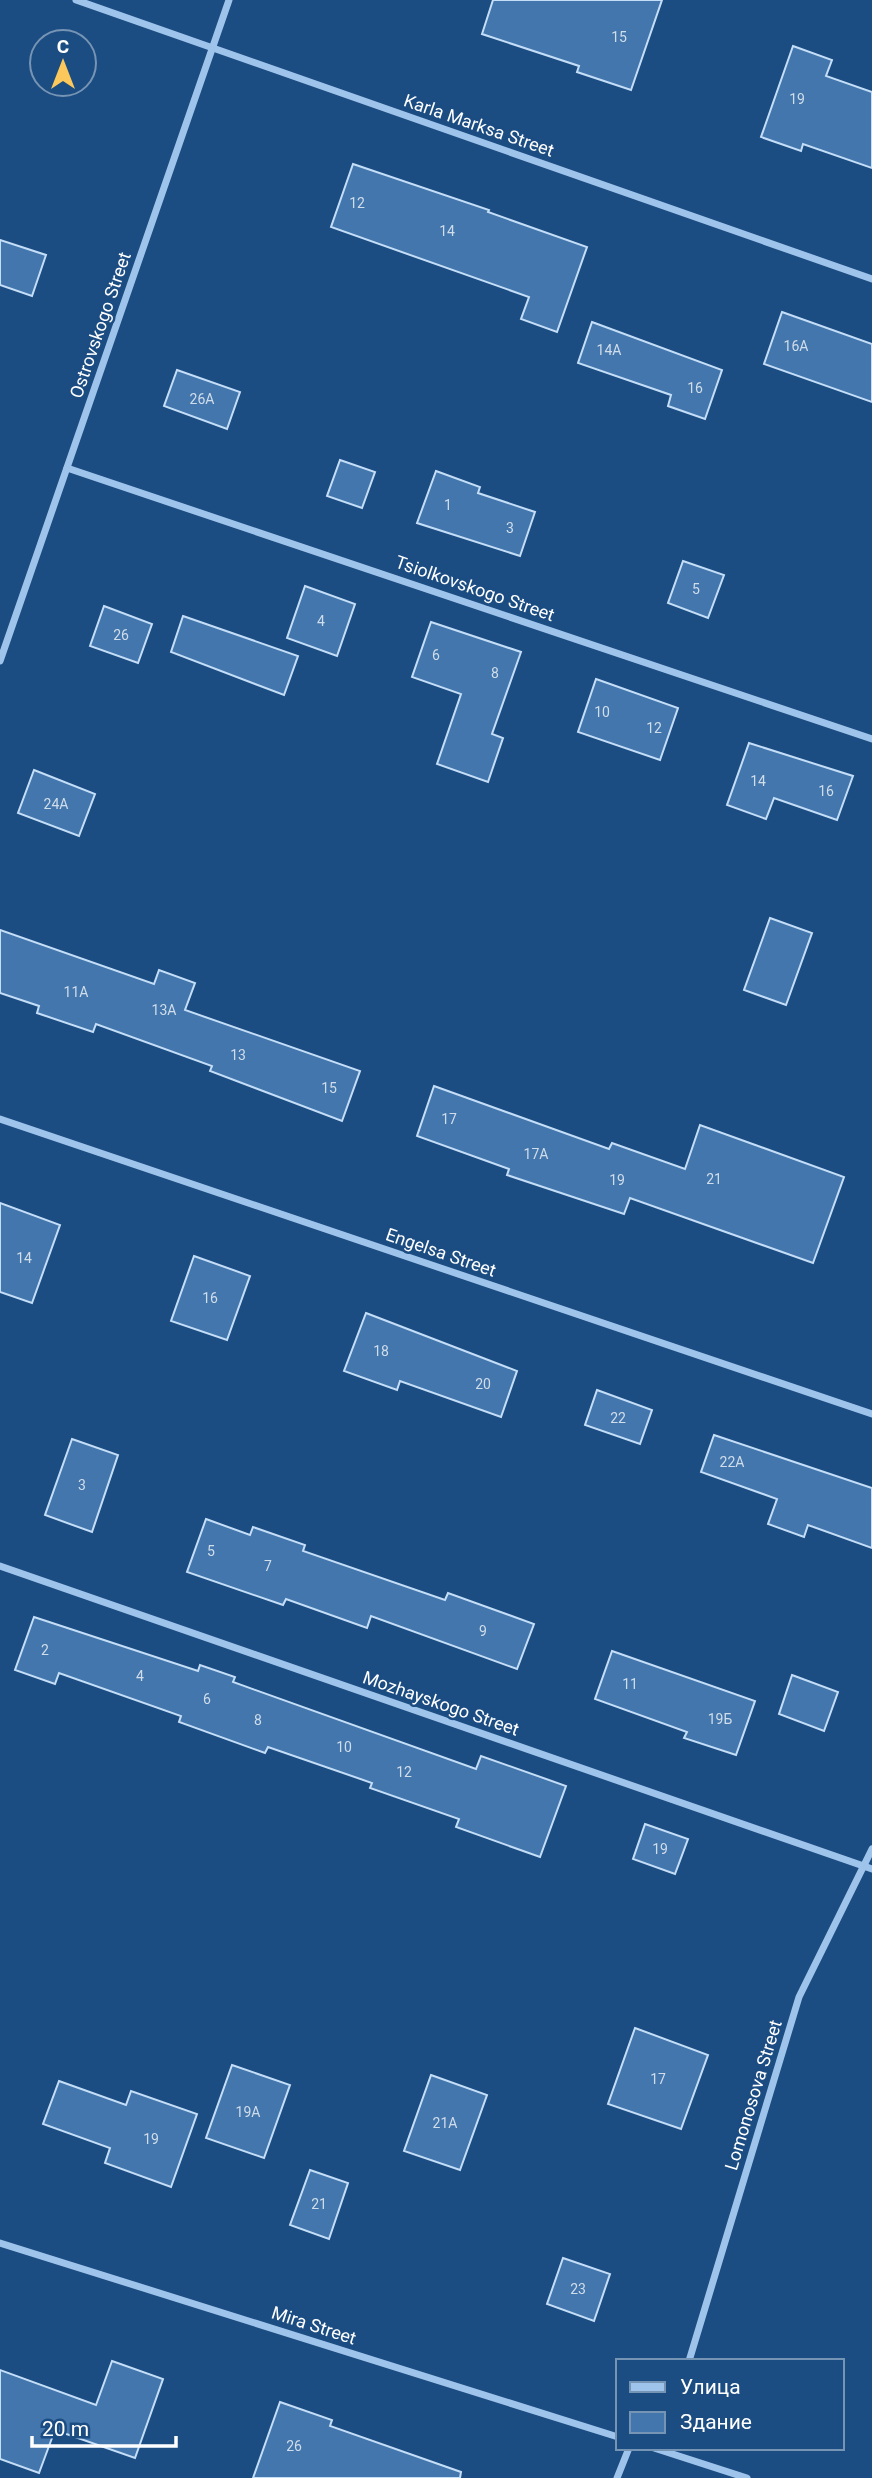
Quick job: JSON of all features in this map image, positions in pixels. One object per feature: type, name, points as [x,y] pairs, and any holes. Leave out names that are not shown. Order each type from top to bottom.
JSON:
[{"type":"street","name":"Karla Marksa Street","points":[[76,0],[872,279]]},
{"type":"street","name":"Ostrovskogo Street","points":[[0,661],[229,0]]},
{"type":"street","name":"Tsiolkovskogo Street","points":[[67,468],[872,739]]},
{"type":"street","name":"Engelsa Street","points":[[0,1119],[872,1414]]},
{"type":"street","name":"Mozhayskogo Street","points":[[0,1566],[868,1868]]},
{"type":"street","name":"Lomonosova Street","points":[[690,2359],[799,1997],[868,1868],[872,1849]]},
{"type":"street","name":"Mira Street","points":[[0,2243],[616,2437]]},
{"type":"street","points":[[617,2478],[628,2450]]},
{"type":"street","points":[[663,2450],[747,2478]]},
{"type":"building","points":[[493,0],[662,0],[631,90],[577,72],[579,66],[482,34]]},
{"type":"building","points":[[793,46],[832,60],[826,76],[872,92],[872,168],[803,144],[801,151],[761,137]]},
{"type":"building","points":[[353,164],[489,210],[488,212],[587,247],[557,332],[521,319],[529,297],[331,227]]},
{"type":"building","points":[[0,240],[46,255],[32,296],[0,285]]},
{"type":"building","points":[[782,312],[872,344],[872,402],[764,364]]},
{"type":"building","points":[[592,322],[722,370],[705,419],[668,406],[671,395],[578,363]]},
{"type":"building","points":[[177,370],[240,392],[227,429],[164,406]]},
{"type":"building","points":[[340,460],[375,472],[362,508],[327,496]]},
{"type":"building","points":[[436,471],[480,487],[478,493],[535,512],[520,556],[417,523]]},
{"type":"building","points":[[683,561],[724,575],[708,618],[668,603]]},
{"type":"building","points":[[305,586],[355,604],[337,656],[287,638]]},
{"type":"building","points":[[104,606],[152,624],[138,663],[90,646]]},
{"type":"building","points":[[183,616],[298,656],[284,695],[171,652]]},
{"type":"building","points":[[431,622],[521,652],[492,734],[503,738],[488,782],[437,764],[461,694],[412,677]]},
{"type":"building","points":[[596,679],[678,708],[660,760],[578,732]]},
{"type":"building","points":[[749,743],[853,776],[837,820],[774,798],[766,819],[727,805]]},
{"type":"building","points":[[34,770],[95,794],[79,836],[18,813]]},
{"type":"building","points":[[770,918],[812,933],[786,1005],[744,990]]},
{"type":"building","points":[[0,930],[154,984],[159,970],[195,983],[185,1010],[360,1071],[342,1121],[210,1071],[212,1066],[96,1024],[93,1032],[37,1013],[39,1006],[0,993]]},
{"type":"building","points":[[434,1086],[609,1149],[612,1143],[685,1169],[700,1125],[844,1177],[813,1263],[630,1198],[624,1214],[507,1175],[509,1169],[417,1136]]},
{"type":"building","points":[[0,1203],[60,1225],[32,1303],[0,1292]]},
{"type":"building","points":[[194,1256],[250,1276],[227,1340],[171,1321]]},
{"type":"building","points":[[366,1313],[517,1371],[501,1417],[400,1381],[397,1390],[344,1371]]},
{"type":"building","points":[[597,1390],[652,1410],[640,1444],[585,1425]]},
{"type":"building","points":[[714,1435],[872,1488],[872,1548],[808,1525],[804,1537],[768,1524],[777,1499],[701,1472]]},
{"type":"building","points":[[72,1439],[118,1455],[92,1532],[45,1515]]},
{"type":"building","points":[[206,1519],[250,1535],[253,1527],[305,1545],[303,1551],[445,1600],[448,1593],[534,1624],[517,1669],[371,1616],[367,1628],[286,1599],[283,1605],[187,1572]]},
{"type":"building","points":[[34,1617],[198,1671],[200,1665],[235,1677],[233,1682],[476,1769],[481,1756],[566,1786],[540,1857],[456,1827],[459,1819],[370,1788],[372,1783],[268,1747],[265,1753],[179,1722],[181,1716],[59,1673],[55,1684],[15,1670]]},
{"type":"building","points":[[612,1651],[755,1701],[736,1755],[684,1738],[687,1732],[595,1699]]},
{"type":"building","points":[[792,1675],[838,1692],[824,1731],[779,1714]]},
{"type":"building","points":[[645,1824],[688,1839],[675,1874],[633,1859]]},
{"type":"building","points":[[635,2028],[708,2055],[681,2129],[608,2104]]},
{"type":"building","points":[[232,2065],[290,2085],[264,2158],[206,2138]]},
{"type":"building","points":[[431,2075],[487,2095],[460,2170],[404,2151]]},
{"type":"building","points":[[59,2081],[126,2105],[131,2091],[197,2114],[171,2187],[105,2163],[110,2148],[43,2124]]},
{"type":"building","points":[[310,2170],[348,2183],[329,2239],[290,2225]]},
{"type":"building","points":[[563,2258],[610,2274],[594,2321],[547,2304]]},
{"type":"building","points":[[112,2361],[163,2379],[135,2458],[55,2430],[39,2473],[0,2459],[0,2370],[96,2405]]},
{"type":"building","points":[[280,2402],[332,2420],[330,2426],[461,2472],[460,2478],[253,2478]]}]
